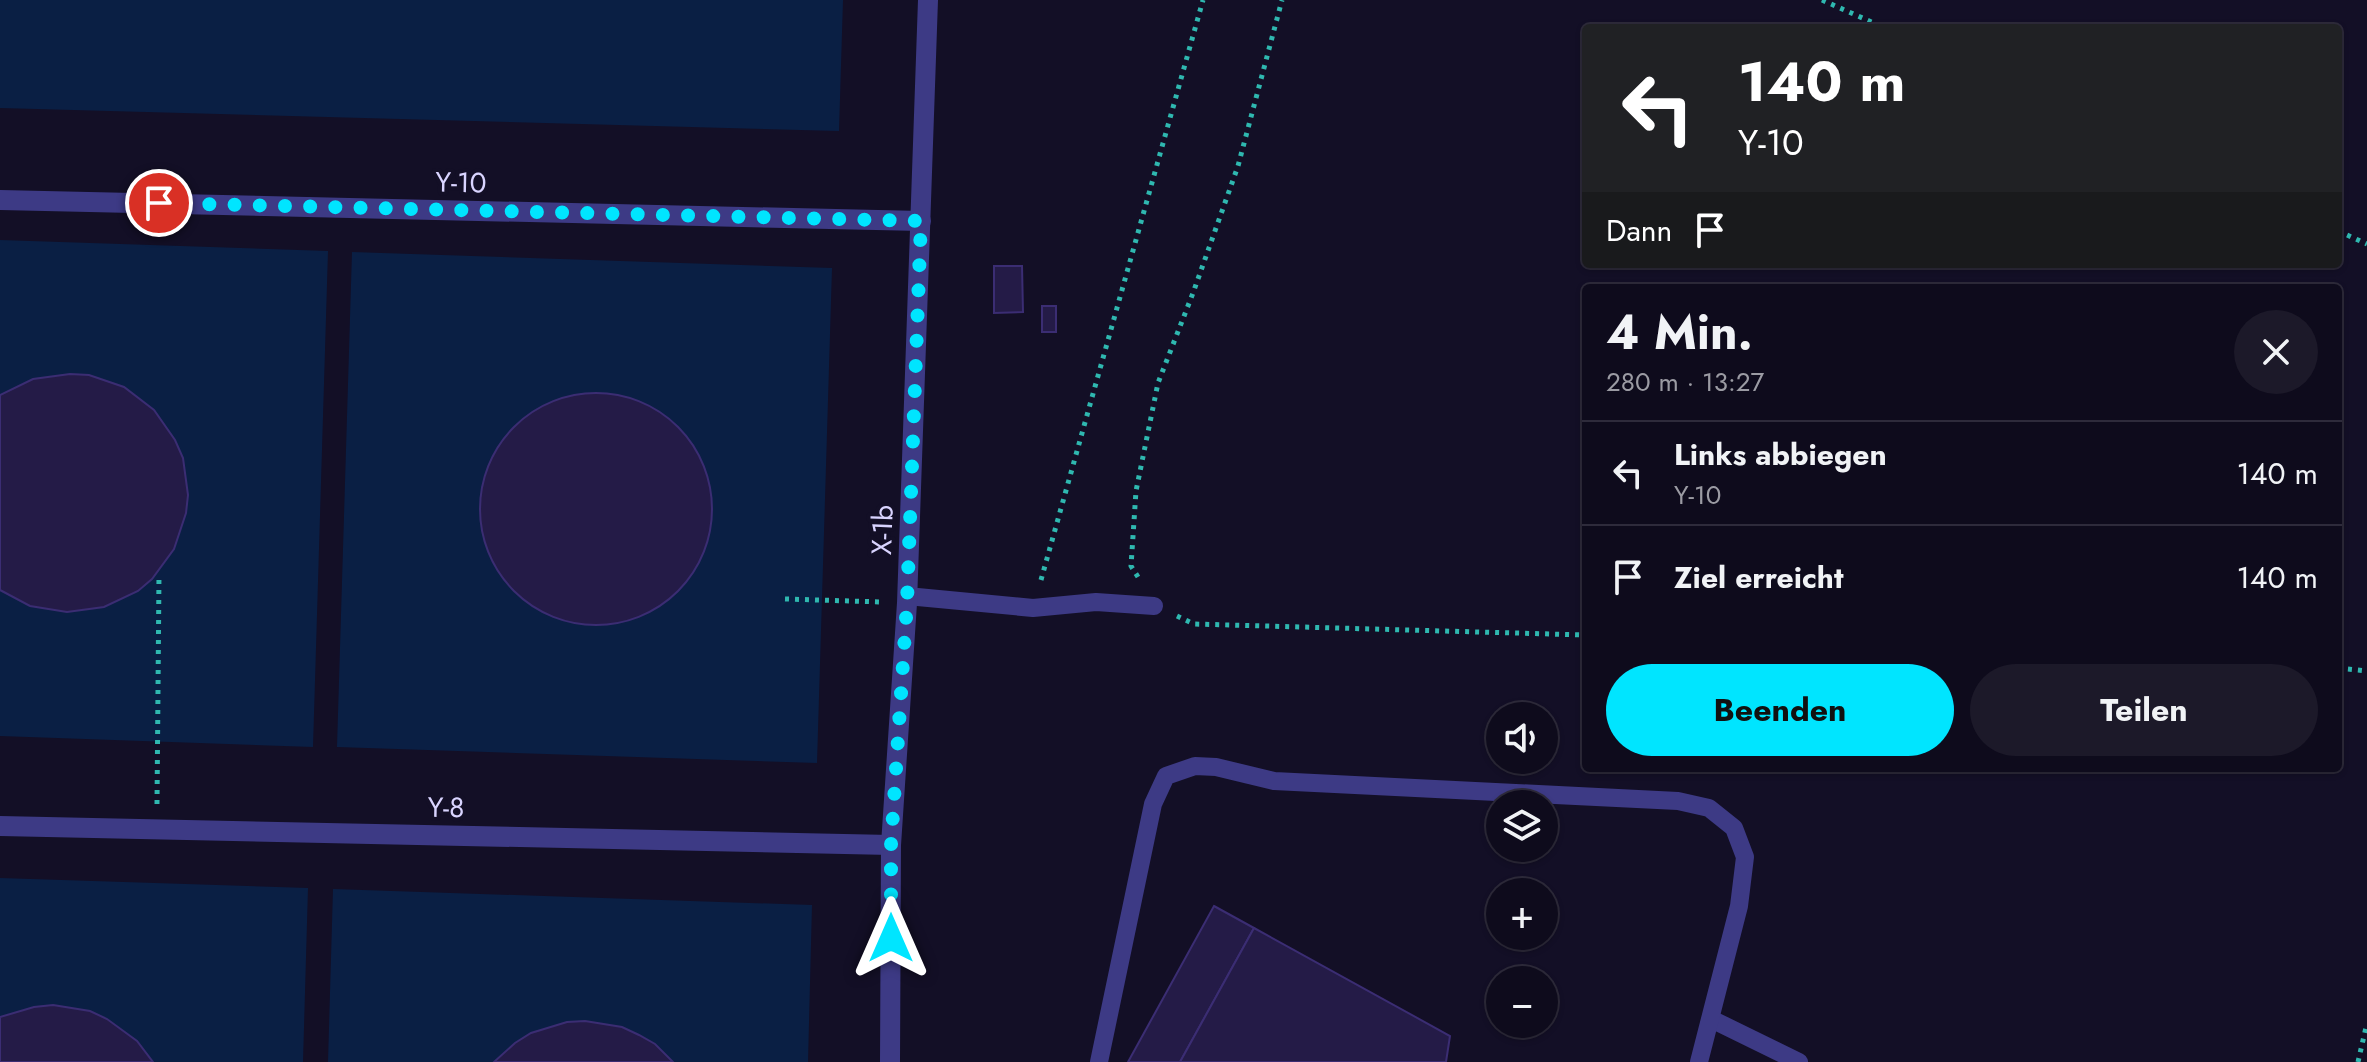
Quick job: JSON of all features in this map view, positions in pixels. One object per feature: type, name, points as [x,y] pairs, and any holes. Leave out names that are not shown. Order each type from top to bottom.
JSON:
[{"type":"street","name":"X-1b","points":[[890,1062],[891,845],[907,599],[928,0]]},
{"type":"street","name":"Y-10","points":[[0,200],[921,221]]},
{"type":"street","name":"Y-8","points":[[0,826],[891,845]]},
{"type":"lane","points":[[907,599],[1033,608],[1096,602],[1154,606]]},
{"type":"lane","points":[[1099,1062],[1153,804],[1166,776],[1195,766],[1216,767],[1274,781],[1678,801],[1709,808],[1734,828],[1745,857],[1739,906],[1699,1062]]},
{"type":"lane","points":[[1711,1019],[1799,1062]]},
{"type":"path","points":[[1033,608],[1203,0]]},
{"type":"path","points":[[1282,0],[1238,166],[1158,383],[1136,491],[1131,566],[1154,606],[1194,624],[1582,635]]},
{"type":"path","points":[[1822,0],[1876,24]]},
{"type":"path","points":[[2342,233],[2367,244]]},
{"type":"path","points":[[157,829],[159,574]]},
{"type":"path","points":[[785,599],[907,599]]},
{"type":"path","points":[[2342,668],[2367,671]]},
{"type":"path","points":[[2358,1062],[2367,1023]]},
{"type":"water","points":[[0,0],[843,0],[839,131],[0,108]]},
{"type":"water","points":[[0,240],[328,251],[313,747],[0,736]]},
{"type":"water","points":[[352,252],[832,268],[817,763],[337,747]]},
{"type":"water","points":[[0,878],[308,888],[303,1062],[0,1062]]},
{"type":"water","points":[[333,889],[812,905],[808,1062],[328,1062]]},
{"type":"building","points":[[994,266],[1022,266],[1023,312],[994,313]]},
{"type":"building","points":[[1042,306],[1056,306],[1056,332],[1042,332]]},
{"type":"building","points":[[89,375],[124,387],[154,410],[175,440],[183,458],[188,495],[186,513],[174,549],[152,579],[138,591],[104,607],[67,612],[30,606],[0,590],[0,395],[33,379]]},
{"type":"building","points":[[596,393],[619,395],[640,402],[678,427],[703,465],[710,486],[710,532],[703,553],[678,591],[640,616],[619,623],[596,625],[573,623],[552,616],[514,591],[489,553],[482,532],[480,509],[482,486],[489,465],[514,427],[552,402],[573,395]]},
{"type":"building","points":[[1214,906],[1254,928],[1180,1062],[1128,1062]]},
{"type":"building","points":[[1254,928],[1450,1036],[1446,1062],[1180,1062]]},
{"type":"building","points":[[53,1005],[90,1011],[107,1019],[137,1041],[153,1062],[0,1062],[0,1017]]},
{"type":"building","points":[[585,1021],[622,1027],[655,1044],[673,1062],[494,1062],[531,1033],[567,1022]]},
{"type":"route","points":[[159,203],[921,221],[907,603],[891,845],[891,938]]}]
